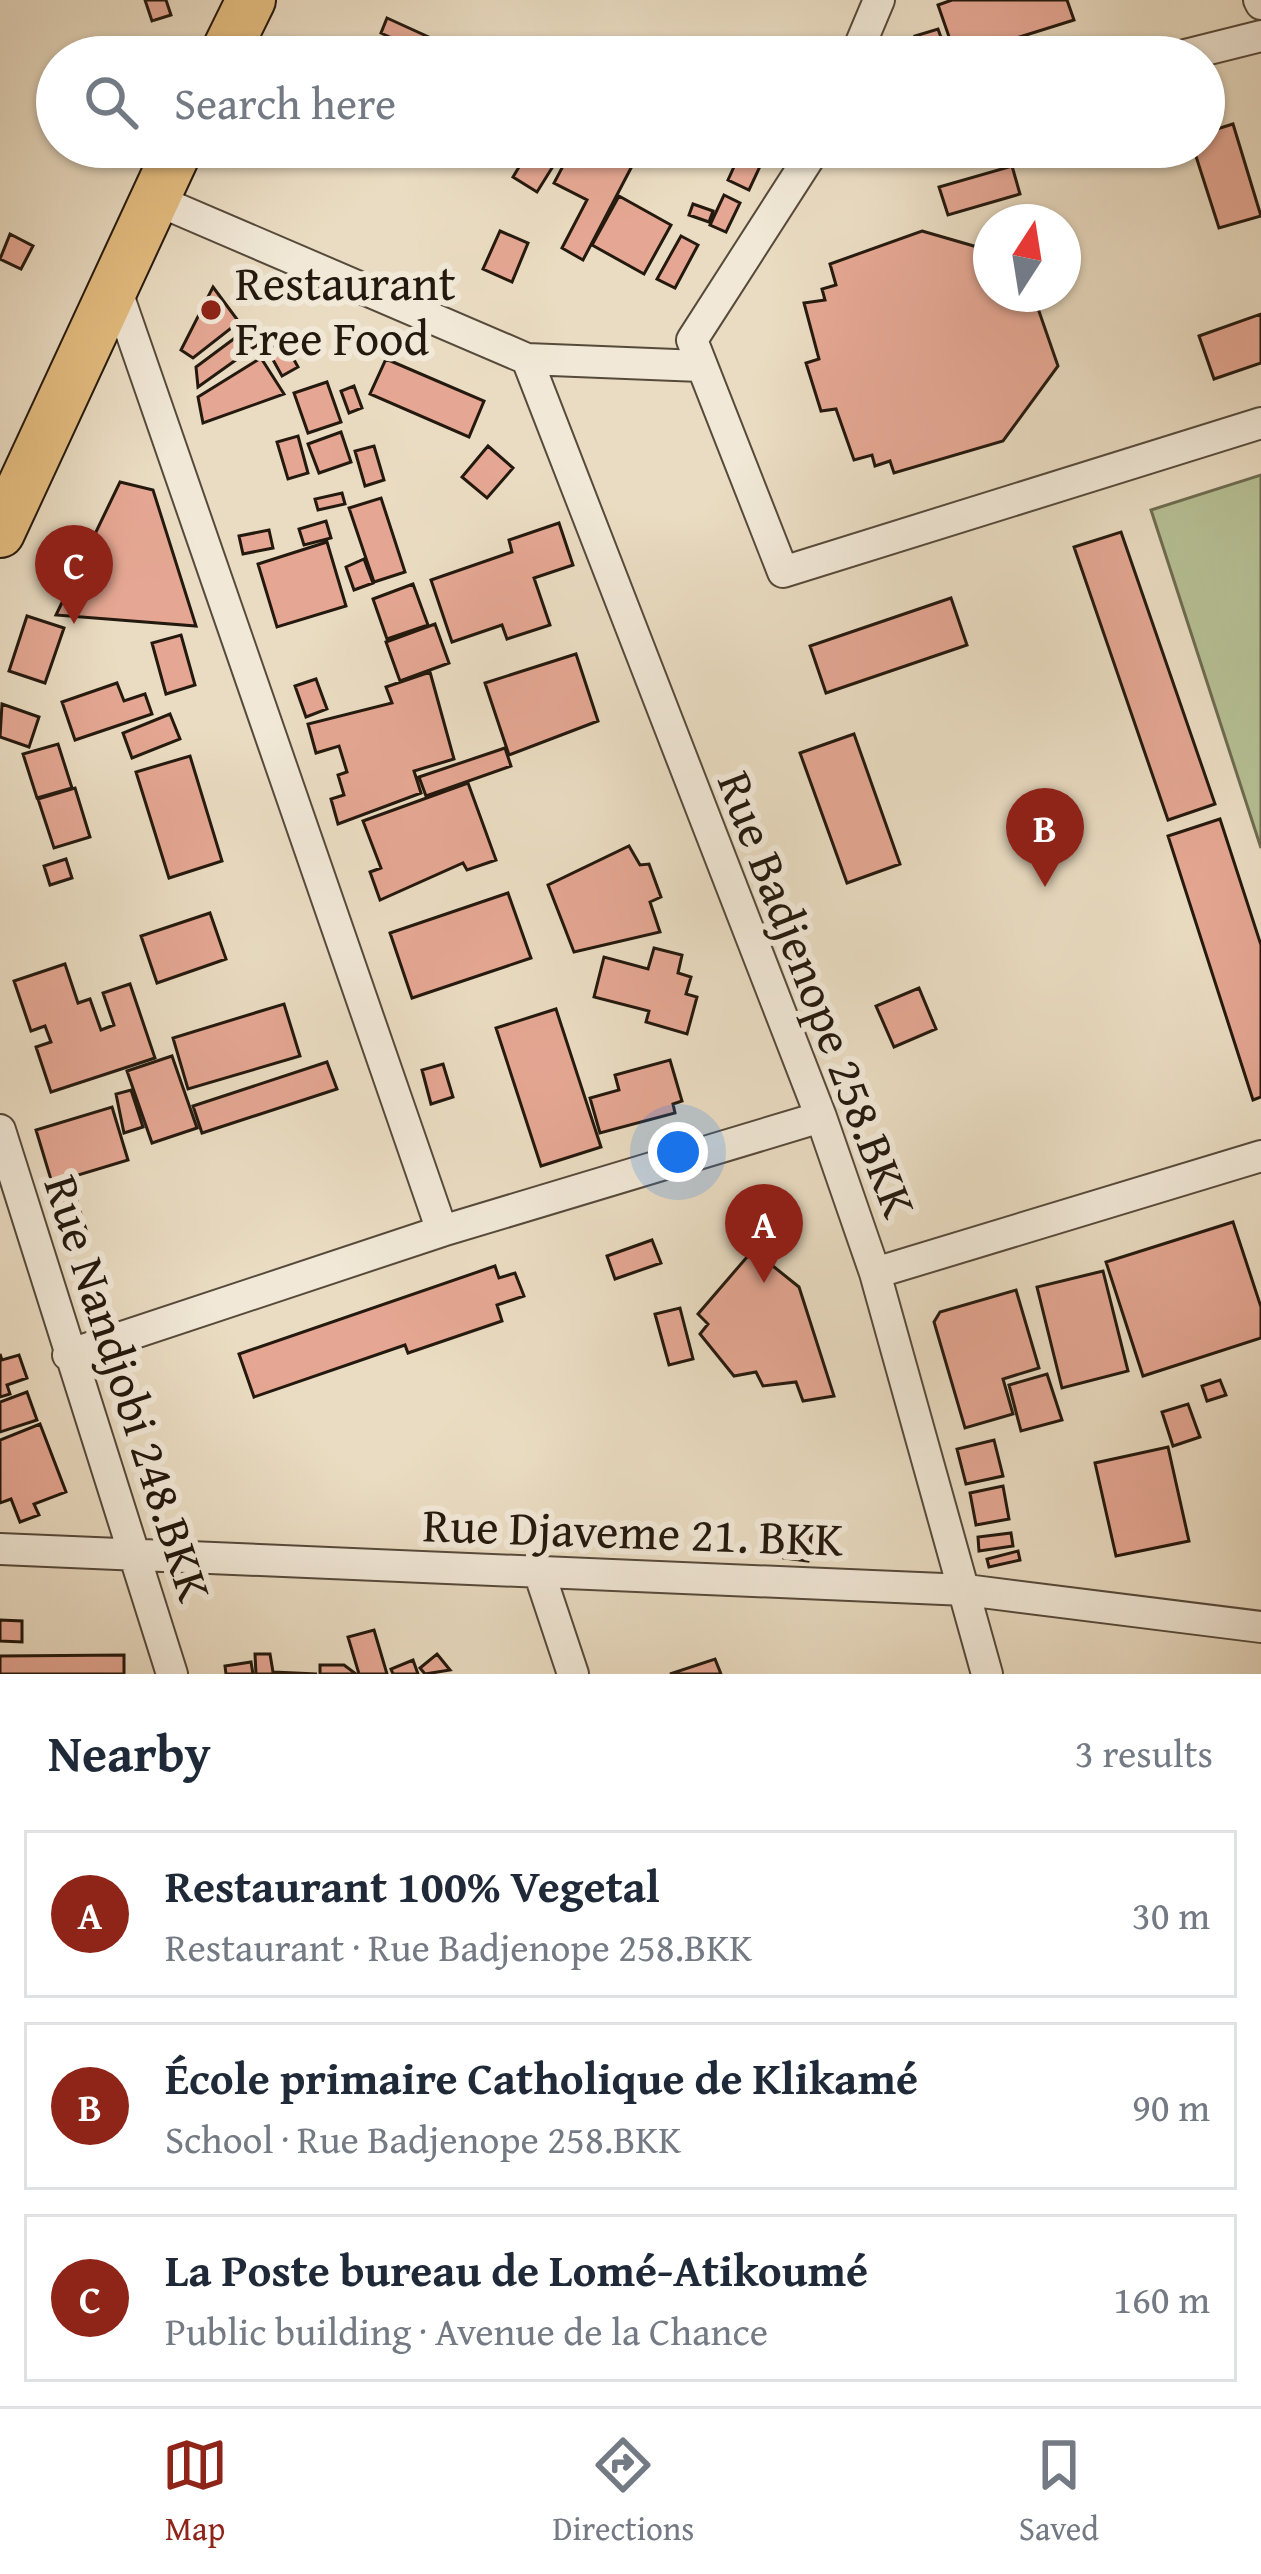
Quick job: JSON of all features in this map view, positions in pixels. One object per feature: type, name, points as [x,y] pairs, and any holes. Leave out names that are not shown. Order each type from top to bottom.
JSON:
[{"type":"main road","points":[[233,36],[251,0]]},
{"type":"main road","points":[[0,533],[169,168]]},
{"type":"street","points":[[864,36],[879,0]]},
{"type":"street","points":[[1225,45],[1261,36]]},
{"type":"street","points":[[803,168],[692,340],[784,572],[1261,423]]},
{"type":"street","points":[[154,199],[526,359],[700,366]]},
{"type":"street","points":[[114,283],[442,1231]]},
{"type":"street","name":"Rue Badjenope 258.BKK","points":[[526,359],[821,1117],[875,1273],[987,1674]]},
{"type":"street","points":[[68,1355],[442,1231],[821,1117]]},
{"type":"street","name":"Rue Nandjobi 248.BKK","points":[[0,1130],[172,1674]]},
{"type":"street","points":[[875,1273],[1261,1156]]},
{"type":"street","name":"Rue Djaveme 21. BKK","points":[[0,1549],[966,1590],[1261,1628]]},
{"type":"street","points":[[539,1572],[573,1674]]},
{"type":"green space","points":[[1261,475],[1261,848],[1151,510]]},
{"type":"building","points":[[145,0],[166,0],[171,15],[152,21]]},
{"type":"building","points":[[952,0],[1067,0],[1074,20],[1023,36],[949,36],[938,5]]},
{"type":"building","points":[[387,18],[426,36],[388,36],[381,33]]},
{"type":"building","points":[[1233,124],[1261,216],[1219,228],[1200,168],[1225,168],[1225,126]]},
{"type":"building","points":[[518,168],[552,168],[537,192],[513,177]]},
{"type":"building","points":[[562,168],[631,168],[583,260],[562,248],[587,200],[554,183]]},
{"type":"building","points":[[733,168],[759,168],[749,190],[728,180]]},
{"type":"building","points":[[1013,168],[1020,194],[948,215],[939,187]]},
{"type":"building","points":[[724,195],[740,203],[726,232],[710,225]]},
{"type":"building","points":[[619,196],[671,225],[644,274],[592,245]]},
{"type":"building","points":[[693,204],[713,211],[709,222],[689,215]]},
{"type":"building","points":[[500,231],[528,243],[512,282],[483,269]]},
{"type":"building","points":[[922,231],[973,246],[973,312],[1039,312],[1058,366],[1003,441],[894,473],[890,461],[875,466],[872,455],[854,460],[836,409],[821,411],[806,363],[819,359],[804,303],[825,300],[822,289],[836,285],[830,264]]},
{"type":"building","points":[[10,234],[33,246],[21,269],[0,259]]},
{"type":"building","points":[[681,236],[698,245],[675,288],[657,279]]},
{"type":"building","points":[[213,287],[239,322],[193,358],[181,350]]},
{"type":"building","points":[[1261,314],[1261,363],[1214,379],[1199,336]]},
{"type":"building","points":[[243,332],[257,345],[198,387],[196,367]]},
{"type":"building","points":[[283,340],[298,367],[282,376],[267,349]]},
{"type":"building","points":[[261,358],[284,394],[203,423],[198,397]]},
{"type":"building","points":[[386,359],[484,401],[469,437],[370,394]]},
{"type":"building","points":[[327,382],[341,422],[308,433],[294,393]]},
{"type":"building","points":[[354,386],[362,408],[349,413],[341,391]]},
{"type":"building","points":[[341,432],[351,462],[319,473],[308,444]]},
{"type":"building","points":[[298,436],[308,473],[288,479],[277,442]]},
{"type":"building","points":[[374,446],[384,480],[365,486],[355,451]]},
{"type":"building","points":[[488,446],[513,468],[487,498],[462,477]]},
{"type":"building","points":[[120,482],[153,490],[196,626],[56,615]]},
{"type":"building","points":[[342,493],[345,504],[318,510],[315,499]]},
{"type":"building","points":[[381,498],[405,572],[374,582],[349,508]]},
{"type":"building","points":[[326,521],[331,538],[304,545],[299,529]]},
{"type":"building","points":[[559,523],[573,565],[534,578],[550,625],[507,639],[502,625],[452,642],[431,580],[512,552],[509,540]]},
{"type":"building","points":[[269,530],[273,548],[243,554],[239,536]]},
{"type":"building","points":[[1121,532],[1215,804],[1168,820],[1074,547]]},
{"type":"building","points":[[327,542],[346,606],[277,627],[258,564]]},
{"type":"building","points":[[364,559],[373,583],[354,590],[346,567]]},
{"type":"building","points":[[413,584],[428,625],[387,639],[373,599]]},
{"type":"building","points":[[951,598],[967,645],[826,693],[810,646]]},
{"type":"building","points":[[27,616],[64,628],[45,683],[9,671]]},
{"type":"building","points":[[435,624],[449,663],[400,681],[386,642]]},
{"type":"building","points":[[181,635],[195,685],[166,694],[152,643]]},
{"type":"building","points":[[576,654],[598,721],[509,755],[485,683]]},
{"type":"building","points":[[430,672],[454,759],[414,771],[421,793],[338,824],[331,799],[344,795],[338,775],[347,772],[339,746],[316,753],[308,724],[392,703],[386,687]]},
{"type":"building","points":[[316,679],[327,709],[306,717],[295,686]]},
{"type":"building","points":[[117,683],[124,701],[145,694],[152,714],[75,740],[62,702]]},
{"type":"building","points":[[2,704],[39,717],[29,747],[0,737]]},
{"type":"building","points":[[170,714],[180,739],[132,758],[123,733]]},
{"type":"building","points":[[854,734],[900,864],[847,883],[800,753]]},
{"type":"building","points":[[58,744],[72,788],[37,798],[23,754]]},
{"type":"building","points":[[505,748],[511,766],[426,796],[419,777]]},
{"type":"building","points":[[190,756],[222,861],[169,878],[136,772]]},
{"type":"building","points":[[468,783],[496,860],[467,870],[463,863],[380,900],[370,872],[381,868],[363,821]]},
{"type":"building","points":[[75,788],[90,837],[54,848],[38,799]]},
{"type":"building","points":[[1220,819],[1261,945],[1261,1097],[1253,1100],[1168,836]]},
{"type":"building","points":[[629,846],[640,865],[649,864],[661,897],[650,902],[660,932],[574,952],[548,885]]},
{"type":"building","points":[[66,859],[72,878],[50,885],[44,866]]},
{"type":"building","points":[[508,893],[531,958],[412,998],[390,933]]},
{"type":"building","points":[[210,913],[226,959],[157,983],[141,936]]},
{"type":"building","points":[[654,948],[682,955],[678,973],[691,977],[686,994],[697,997],[687,1034],[646,1022],[649,1011],[594,997],[604,957],[648,969]]},
{"type":"building","points":[[65,964],[78,1003],[90,999],[101,1030],[114,1025],[103,993],[130,984],[155,1058],[51,1092],[36,1047],[51,1042],[45,1026],[31,1031],[14,981]]},
{"type":"building","points":[[919,988],[936,1029],[894,1047],[876,1006]]},
{"type":"building","points":[[284,1004],[300,1056],[188,1089],[173,1038]]},
{"type":"building","points":[[556,1009],[601,1147],[541,1166],[496,1028]]},
{"type":"building","points":[[172,1056],[197,1128],[152,1143],[127,1071]]},
{"type":"building","points":[[670,1060],[682,1101],[673,1104],[675,1113],[600,1133],[590,1098],[619,1090],[615,1075]]},
{"type":"building","points":[[327,1062],[337,1089],[202,1133],[193,1106]]},
{"type":"building","points":[[443,1064],[453,1097],[431,1104],[422,1070]]},
{"type":"building","points":[[131,1090],[143,1127],[124,1133],[116,1094]]},
{"type":"building","points":[[112,1107],[128,1160],[52,1183],[36,1130]]},
{"type":"building","points":[[72,1186],[87,1233],[62,1241],[46,1195]]},
{"type":"building","points":[[1233,1222],[1261,1307],[1261,1338],[1143,1376],[1106,1262]]},
{"type":"building","points":[[652,1240],[661,1263],[615,1279],[607,1256]]},
{"type":"building","points":[[753,1250],[799,1287],[834,1396],[803,1401],[796,1382],[763,1386],[756,1372],[734,1376],[700,1334],[708,1324],[698,1314]]},
{"type":"building","points":[[495,1266],[499,1278],[515,1273],[524,1296],[497,1305],[502,1321],[408,1353],[405,1345],[254,1397],[239,1354]]},
{"type":"building","points":[[1103,1271],[1128,1371],[1062,1388],[1037,1287]]},
{"type":"building","points":[[1016,1290],[1039,1368],[1003,1379],[1013,1414],[965,1428],[934,1322],[940,1312]]},
{"type":"building","points":[[680,1308],[693,1359],[669,1365],[655,1314]]},
{"type":"building","points":[[0,1354],[2,1360],[19,1355],[27,1378],[7,1385],[10,1394],[0,1397]]},
{"type":"building","points":[[1047,1374],[1062,1420],[1021,1431],[1009,1385]]},
{"type":"building","points":[[1220,1380],[1226,1395],[1207,1401],[1202,1386]]},
{"type":"building","points":[[27,1392],[37,1420],[0,1432],[0,1402]]},
{"type":"building","points":[[1188,1404],[1200,1437],[1173,1446],[1162,1412]]},
{"type":"building","points":[[40,1424],[66,1492],[34,1504],[39,1515],[20,1522],[11,1499],[0,1503],[0,1440]]},
{"type":"building","points":[[994,1440],[1003,1476],[966,1484],[957,1449]]},
{"type":"building","points":[[1168,1447],[1189,1541],[1116,1556],[1095,1463]]},
{"type":"building","points":[[1003,1486],[1009,1519],[976,1525],[970,1493]]},
{"type":"building","points":[[788,1526],[812,1528],[808,1561],[784,1558]]},
{"type":"building","points":[[1011,1533],[1013,1546],[979,1551],[978,1537]]},
{"type":"building","points":[[1018,1551],[1020,1560],[989,1567],[987,1559]]},
{"type":"building","points":[[0,1620],[22,1621],[22,1642],[0,1641]]},
{"type":"building","points":[[374,1630],[387,1674],[359,1674],[348,1637]]},
{"type":"building","points":[[255,1654],[270,1654],[273,1672],[317,1674],[256,1674]]},
{"type":"building","points":[[437,1654],[450,1670],[425,1674],[420,1668]]},
{"type":"building","points":[[124,1655],[124,1674],[0,1674],[0,1656]]},
{"type":"building","points":[[715,1659],[721,1674],[670,1674]]},
{"type":"building","points":[[413,1660],[418,1674],[393,1674],[391,1669]]},
{"type":"building","points":[[251,1662],[253,1674],[226,1674],[225,1666]]},
{"type":"building","points":[[320,1665],[344,1665],[356,1674],[320,1674]]},
{"type":"place","name":"Restaurant Free Food","points":[[211,310]]},
{"type":"place","name":"La Poste bureau de Lomé-Atikoumé","points":[[74,624]]},
{"type":"place","name":"École primaire Catholique de Klikamé","points":[[1045,887]]},
{"type":"place","name":"Restaurant 100% Vegetal","points":[[764,1283]]}]
